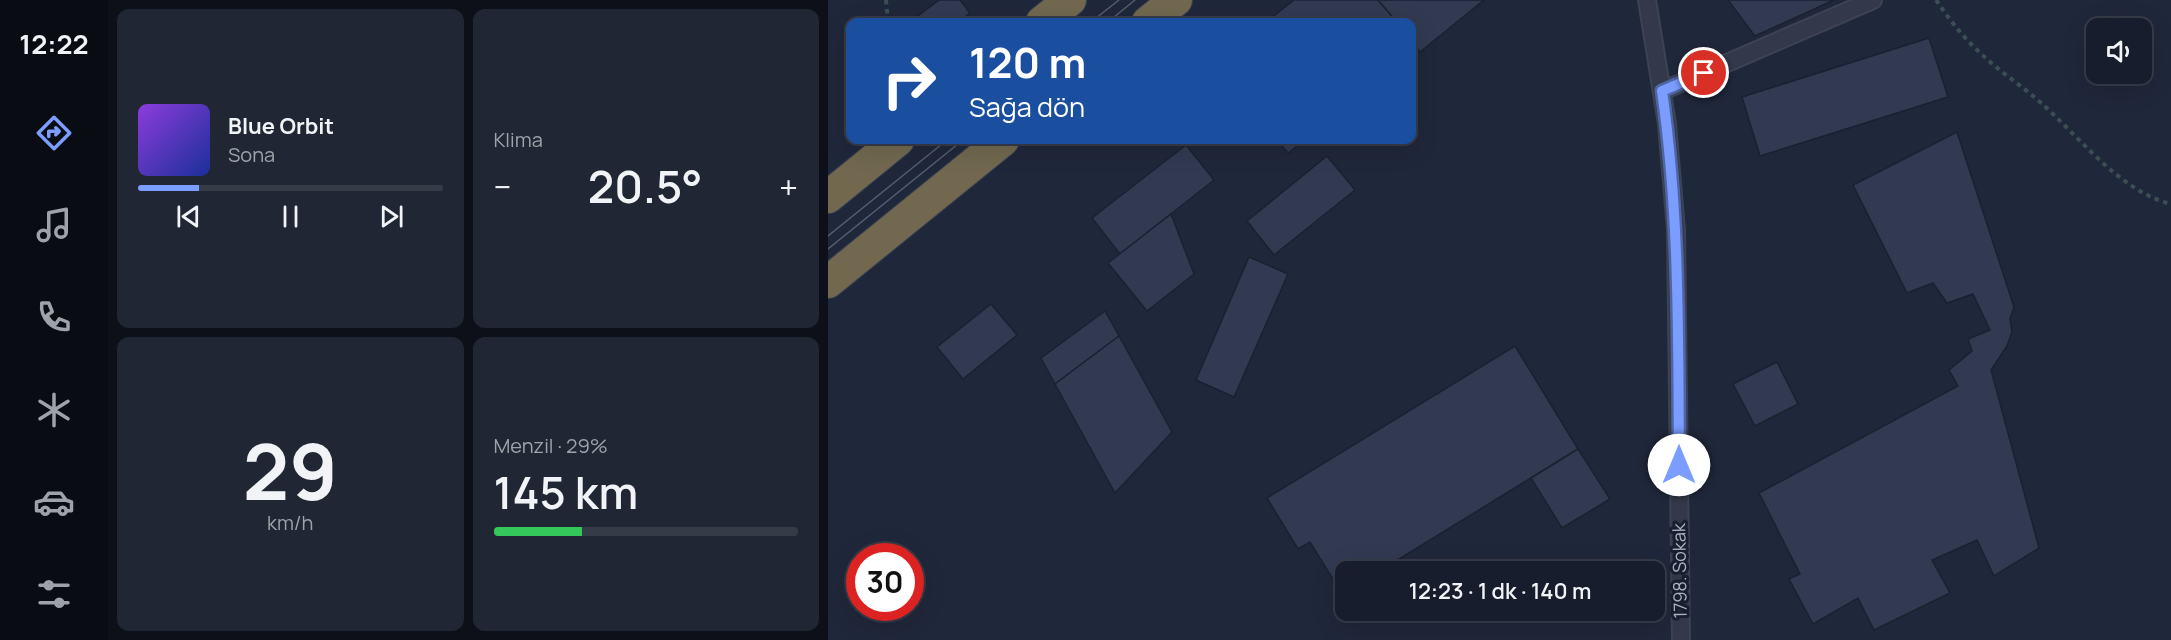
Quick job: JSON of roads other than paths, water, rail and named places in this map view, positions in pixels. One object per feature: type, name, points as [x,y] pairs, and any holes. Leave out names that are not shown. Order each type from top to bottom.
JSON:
[{"type":"highway","points":[[1047,18],[1070,0]]},
{"type":"highway","points":[[1153,18],[1176,0]]},
{"type":"highway","points":[[828,197],[893,144]]},
{"type":"highway","points":[[828,282],[998,144]]},
{"type":"street","name":"1798. Sokak","points":[[1647,0],[1662,91],[1672,177],[1678,273],[1681,640]]},
{"type":"street","points":[[1662,91],[1873,0]]},
{"type":"tram line","points":[[1096,18],[1119,0]]},
{"type":"tram line","points":[[1113,18],[1135,0]]},
{"type":"tram line","points":[[828,236],[942,144]]},
{"type":"tram line","points":[[828,249],[958,144]]}]
